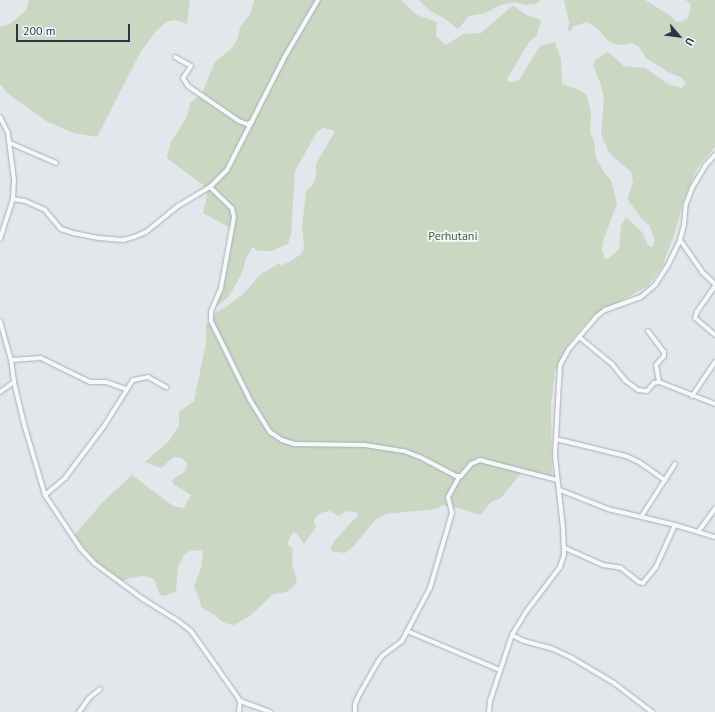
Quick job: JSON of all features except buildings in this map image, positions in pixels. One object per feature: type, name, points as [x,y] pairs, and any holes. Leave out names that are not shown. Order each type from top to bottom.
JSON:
[{"type":"street","points":[[13,199],[25,201],[45,210],[52,216],[58,226],[65,231],[95,238],[123,240],[134,238],[146,232],[178,206],[210,187],[227,170],[284,58],[318,0]]},
{"type":"street","points":[[175,57],[191,66],[183,78],[187,85],[239,121],[247,124],[252,122]]},
{"type":"street","points":[[0,117],[6,127],[10,143],[14,180],[13,199],[0,238]]},
{"type":"street","points":[[10,143],[56,163]]},
{"type":"street","points":[[489,712],[490,701],[512,635],[525,613],[560,567],[565,548],[560,490],[557,480],[555,455],[560,365],[578,337],[601,312],[641,297],[656,285],[680,240],[684,225],[686,204],[692,188],[702,170],[715,155]]},
{"type":"street","points":[[210,187],[232,208],[234,217],[221,288],[211,312],[211,321],[250,400],[267,428],[282,440],[294,444],[365,444],[404,451],[420,457],[440,469],[459,476]]},
{"type":"street","points":[[680,240],[702,272],[715,286],[697,312],[695,318],[715,335]]},
{"type":"street","points":[[0,321],[11,360],[14,382],[45,495],[81,549],[94,563],[143,599],[174,618],[191,631],[240,701],[270,712]]},
{"type":"street","points":[[648,331],[664,352],[664,356],[656,365],[659,382]]},
{"type":"street","points":[[578,337],[612,364],[626,381],[638,390],[647,390],[654,383],[659,382],[715,404]]},
{"type":"street","points":[[11,360],[40,358],[90,382],[106,382],[126,389]]},
{"type":"street","points":[[692,396],[715,362]]},
{"type":"street","points":[[45,495],[65,478],[104,426],[126,389],[134,379],[144,377],[151,378],[166,387]]},
{"type":"street","points":[[0,392],[14,382]]},
{"type":"street","points":[[556,439],[626,456],[639,462],[665,480]]},
{"type":"street","points":[[354,712],[355,704],[360,692],[377,663],[382,656],[400,643],[431,585],[452,513],[448,497],[459,476],[464,474],[471,464],[480,460],[557,480]]},
{"type":"street","points":[[641,517],[675,464]]},
{"type":"street","points":[[560,490],[608,509],[675,525],[715,537]]},
{"type":"street","points":[[698,532],[715,510]]},
{"type":"street","points":[[565,548],[603,565],[621,568],[639,582],[643,583],[657,565],[675,525]]},
{"type":"street","points":[[407,631],[500,670]]},
{"type":"street","points":[[512,635],[524,641],[551,648],[572,658],[614,683],[652,712]]},
{"type":"street","points":[[79,712],[89,698],[100,689]]},
{"type":"street","points":[[239,712],[240,701]]},
{"type":"green space","points":[[29,0],[190,0],[187,24],[175,20],[166,22],[155,32],[140,53],[97,137],[74,133],[46,121],[7,93],[0,84],[0,27],[11,23],[26,10]]},
{"type":"green space","name":"Perhutani","points":[[254,0],[401,0],[417,15],[437,22],[436,36],[446,45],[463,34],[481,33],[514,6],[528,16],[539,19],[541,22],[537,35],[529,42],[507,79],[509,82],[519,80],[540,46],[555,42],[561,59],[562,84],[582,91],[587,96],[591,113],[590,133],[594,140],[596,158],[604,172],[611,180],[617,204],[604,238],[602,249],[605,259],[608,259],[619,249],[621,226],[626,217],[642,232],[648,245],[651,247],[654,245],[654,237],[649,225],[641,218],[628,200],[633,182],[631,172],[610,154],[601,134],[604,99],[601,85],[593,65],[596,59],[608,52],[624,66],[645,68],[668,84],[681,88],[686,84],[682,78],[670,73],[646,58],[639,47],[633,43],[620,45],[613,43],[607,40],[598,29],[587,22],[574,26],[570,32],[568,29],[569,22],[564,0],[645,0],[669,15],[677,22],[680,22],[687,19],[691,9],[690,3],[685,0],[715,0],[715,147],[697,169],[684,199],[674,235],[662,267],[648,286],[593,316],[569,343],[555,371],[551,406],[552,477],[524,469],[501,498],[491,502],[480,515],[443,505],[437,509],[386,514],[376,519],[353,547],[345,553],[331,551],[331,547],[335,540],[358,515],[358,513],[348,511],[339,516],[330,511],[320,513],[314,521],[316,527],[304,544],[296,533],[293,532],[287,544],[293,551],[292,565],[297,579],[295,585],[287,592],[273,594],[250,616],[234,625],[224,623],[201,607],[200,600],[194,587],[201,568],[203,550],[190,551],[184,555],[178,567],[176,591],[164,596],[160,595],[154,579],[143,576],[129,578],[122,582],[98,564],[74,535],[104,501],[132,475],[173,506],[184,508],[191,495],[173,484],[172,480],[184,472],[187,466],[186,462],[181,458],[174,457],[161,468],[145,462],[169,441],[179,426],[179,412],[194,401],[206,343],[206,325],[216,312],[226,307],[244,293],[261,274],[278,264],[282,265],[291,261],[301,254],[304,248],[302,226],[306,193],[307,190],[313,185],[316,175],[316,164],[334,133],[333,130],[323,128],[317,132],[295,171],[291,234],[288,244],[272,251],[258,251],[253,247],[247,256],[241,275],[232,291],[226,299],[215,307],[223,291],[226,266],[234,230],[203,213],[207,195],[203,185],[168,159],[167,156],[171,142],[187,117],[190,103],[202,93],[215,62],[232,48],[238,38],[240,27],[251,13]]},
{"type":"green space","points":[[419,0],[541,0],[535,4],[525,5],[515,2],[501,5],[485,13],[469,16],[458,29],[444,18],[430,11]]}]
